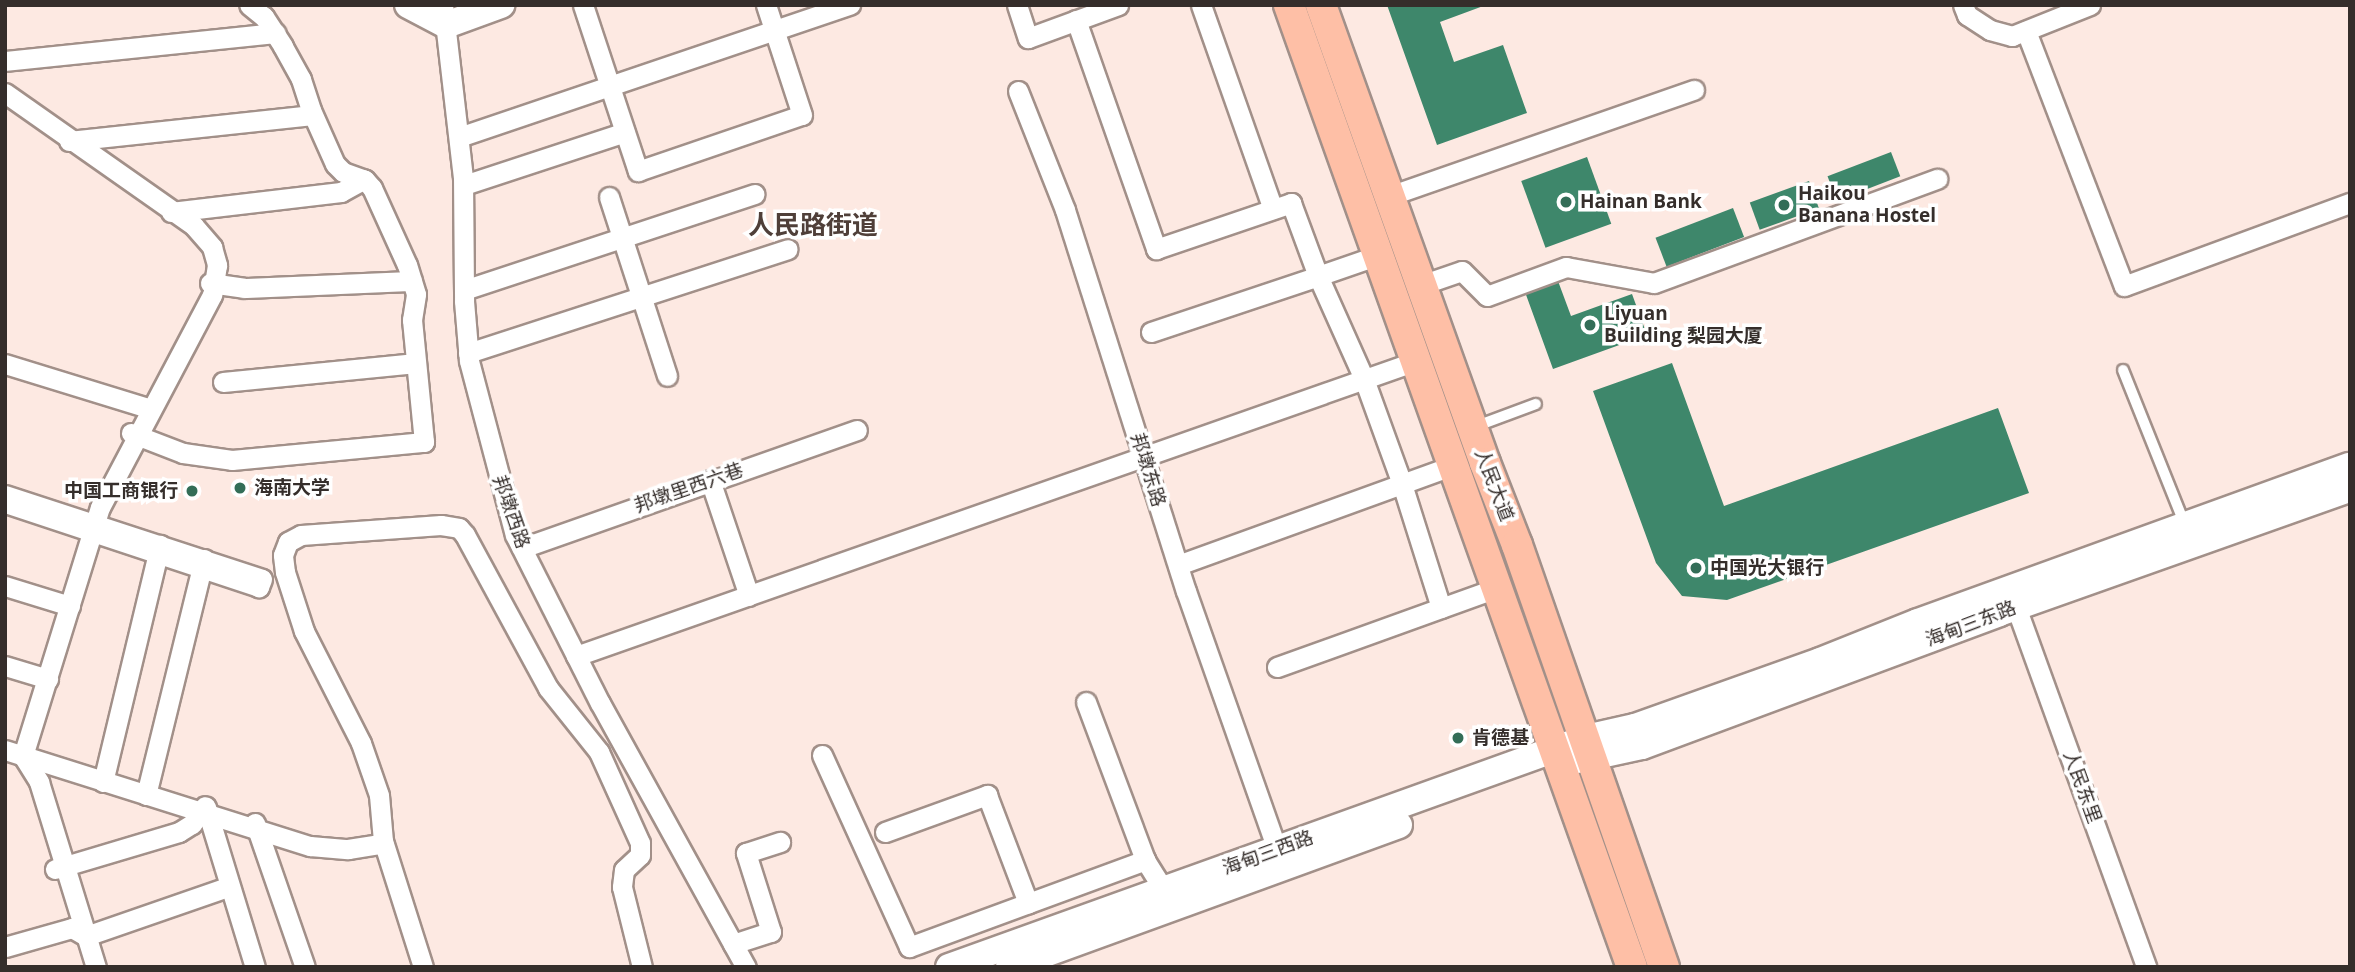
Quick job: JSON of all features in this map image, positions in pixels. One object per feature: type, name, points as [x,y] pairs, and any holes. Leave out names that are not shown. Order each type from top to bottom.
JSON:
[{"type":"main road","points":[[408,5],[442,10],[502,5]]},
{"type":"main road","name":"人民大道","points":[[1289,5],[1632,967]]},
{"type":"main road","name":"人民大道","points":[[1321,5],[1589,746],[1664,967]]},
{"type":"main road","points":[[1589,746],[2350,466]]},
{"type":"main road","name":"海甸三东路","points":[[1589,746],[1642,746],[2016,607],[2350,489]]},
{"type":"main road","name":"海甸三西路","points":[[1009,967],[1589,746]]},
{"type":"main road","name":"海甸三西路","points":[[949,967],[1277,850],[1556,758]]},
{"type":"street","points":[[134,434],[183,453],[232,460],[424,442],[412,320],[416,294],[389,223],[372,188],[364,179],[339,168],[313,115],[301,79],[276,33],[264,17],[249,5]]},
{"type":"street","points":[[583,5],[638,171],[802,115],[766,5]]},
{"type":"street","points":[[459,137],[850,5]]},
{"type":"street","points":[[1017,5],[1028,37],[1118,5]]},
{"type":"street","points":[[1201,5],[1273,209]]},
{"type":"street","points":[[1963,5],[1967,15],[1990,30],[2012,36],[2090,5]]},
{"type":"street","name":"邦墩西路","points":[[442,10],[464,185],[464,290],[468,353],[499,479],[522,548],[576,656],[746,967]]},
{"type":"street","points":[[1076,20],[1156,249],[1291,203],[1318,276],[1364,379],[1402,484],[1441,608]]},
{"type":"street","points":[[2026,31],[2124,286],[2350,203]]},
{"type":"street","points":[[5,61],[276,33]]},
{"type":"street","points":[[1389,196],[1694,90]]},
{"type":"street","name":"邦墩东路","points":[[1018,91],[1065,210],[1178,565],[1277,850]]},
{"type":"street","points":[[5,93],[171,212],[191,230],[202,243],[211,266],[213,284],[94,504],[91,526],[43,678],[15,750],[59,868],[79,932],[96,967]]},
{"type":"street","points":[[5,100],[69,141],[313,115]]},
{"type":"street","points":[[464,185],[625,132]]},
{"type":"street","points":[[171,212],[341,192],[364,179]]},
{"type":"street","points":[[1421,285],[1462,271],[1487,296],[1566,267],[1654,283],[1937,179]]},
{"type":"street","points":[[464,290],[755,194]]},
{"type":"street","points":[[609,197],[667,376]]},
{"type":"street","points":[[468,353],[788,249]]},
{"type":"street","points":[[1151,332],[1379,255]]},
{"type":"street","points":[[213,284],[244,288],[412,281]]},
{"type":"street","points":[[576,656],[1416,361]]},
{"type":"street","points":[[223,382],[416,363]]},
{"type":"street","points":[[5,364],[148,408]]},
{"type":"street","name":"邦墩里西六巷","points":[[522,548],[857,430]]},
{"type":"street","points":[[1178,565],[1454,466]]},
{"type":"street","points":[[710,480],[749,596]]},
{"type":"street","points":[[5,495],[204,563],[146,792]]},
{"type":"street","points":[[5,503],[91,526]]},
{"type":"street","points":[[423,967],[383,840],[379,795],[361,743],[304,631],[285,572],[283,555],[288,542],[301,535],[421,525],[459,528],[466,535],[548,688],[599,752],[631,822],[641,849],[624,870],[622,887],[642,967]]},
{"type":"street","points":[[99,777],[155,548]]},
{"type":"street","points":[[5,586],[66,605]]},
{"type":"street","points":[[1277,667],[1496,588]]},
{"type":"street","name":"人民东里","points":[[2016,607],[2147,967]]},
{"type":"street","points":[[5,666],[43,678]]},
{"type":"street","points":[[1086,702],[1145,860],[1164,891]]},
{"type":"street","points":[[15,750],[327,849],[383,840]]},
{"type":"street","points":[[822,755],[908,947],[1145,860]]},
{"type":"street","points":[[885,832],[987,795],[1028,903]]},
{"type":"street","points":[[59,868],[179,832],[205,811]]},
{"type":"street","points":[[205,811],[255,967]]},
{"type":"street","points":[[256,825],[304,967]]},
{"type":"street","points":[[733,944],[771,932],[746,853],[780,842]]},
{"type":"street","points":[[5,947],[79,932],[230,886]]},
{"type":"street","points":[[79,932],[83,967]]},
{"type":"lane","points":[[2123,370],[2185,525]]},
{"type":"lane","points":[[1472,428],[1536,404]]},
{"type":"building","points":[[1387,5],[1486,5],[1440,22],[1454,62],[1503,45],[1527,113],[1437,145]]},
{"type":"building","points":[[1891,152],[1900,176],[1837,201],[1828,176]]},
{"type":"building","name":"Hainan Bank","points":[[1587,157],[1611,224],[1546,248],[1521,181]]},
{"type":"building","name":"Haikou Banana Hostel","points":[[1809,181],[1819,208],[1760,230],[1750,203]]},
{"type":"building","points":[[1733,208],[1744,237],[1667,267],[1656,238]]},
{"type":"building","name":"Liyuan Building 梨园大厦","points":[[1558,281],[1571,316],[1632,294],[1647,335],[1553,369],[1525,292]]},
{"type":"building","points":[[1672,363],[1724,506],[1998,408],[2029,493],[1727,600],[1682,596],[1656,563],[1593,391]]},
{"type":"place","name":"Hainan Bank","points":[[1566,202]]},
{"type":"place","name":"Haikou Banana Hostel","points":[[1784,205]]},
{"type":"place","name":"Liyuan Building 梨园大厦","points":[[1590,325]]},
{"type":"place","name":"海南大学","points":[[240,488]]},
{"type":"place","name":"中国工商银行","points":[[192,491]]},
{"type":"place","name":"中国光大银行","points":[[1696,568]]},
{"type":"place","name":"肯德基","points":[[1458,738]]},
{"type":"district","name":"人民路街道","points":[[813,225]]}]
